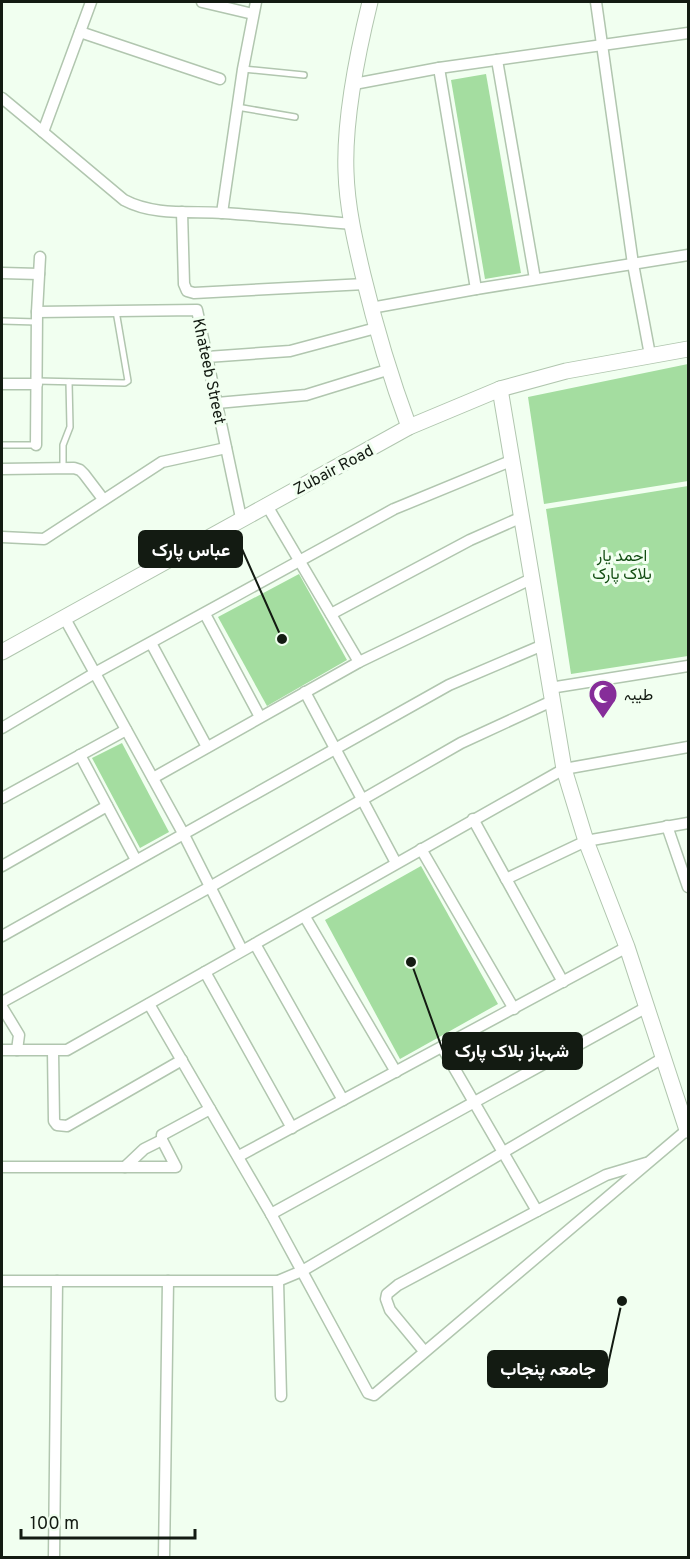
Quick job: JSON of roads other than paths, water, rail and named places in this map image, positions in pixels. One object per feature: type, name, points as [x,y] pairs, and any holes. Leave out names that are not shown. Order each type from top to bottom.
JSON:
[{"type":"street","points":[[43,132],[91,2]]},
{"type":"street","points":[[202,2],[253,14]]},
{"type":"street","points":[[222,213],[243,69],[256,2]]},
{"type":"street","points":[[370,2],[354,84],[348,129],[346,172],[351,224],[365,285],[387,370],[409,427]]},
{"type":"street","points":[[596,2],[633,264],[650,355]]},
{"type":"street","points":[[81,32],[220,79]]},
{"type":"street","points":[[354,84],[439,68],[688,33]]},
{"type":"street","points":[[497,60],[535,279]]},
{"type":"street","points":[[439,68],[476,289]]},
{"type":"street","points":[[2,98],[134,206],[182,212],[222,213],[351,224]]},
{"type":"street","points":[[182,212],[186,291],[194,293],[365,285]]},
{"type":"street","points":[[371,308],[688,255]]},
{"type":"street","points":[[36,445],[40,257]]},
{"type":"street","points":[[2,273],[39,274]]},
{"type":"street","points":[[194,293],[197,310]]},
{"type":"street","name":"Khateeb Street","points":[[37,317],[116,311],[197,310],[241,518]]},
{"type":"street","points":[[207,357],[290,351],[376,328]]},
{"type":"street","name":"Zubair Road","points":[[2,652],[409,427],[500,388],[566,372],[688,349]]},
{"type":"street","points":[[217,403],[306,395],[387,370]]},
{"type":"street","points":[[2,384],[37,382]]},
{"type":"street","points":[[149,1004],[271,1214],[368,1393],[374,1395],[688,1129],[627,947],[586,841],[564,769],[500,388]]},
{"type":"street","points":[[2,537],[44,539],[162,462],[226,448]]},
{"type":"street","points":[[2,728],[95,673],[394,509],[513,460]]},
{"type":"street","points":[[2,469],[80,470],[103,499]]},
{"type":"street","points":[[266,504],[359,662]]},
{"type":"street","points":[[331,614],[470,540],[522,518]]},
{"type":"street","points":[[153,777],[359,662],[531,579]]},
{"type":"street","points":[[205,614],[260,717]]},
{"type":"street","points":[[64,617],[183,833],[242,950]]},
{"type":"street","points":[[151,643],[207,747]]},
{"type":"street","points":[[2,936],[449,685],[543,645]]},
{"type":"street","points":[[2,1002],[551,694],[688,666]]},
{"type":"street","points":[[305,692],[396,863]]},
{"type":"street","points":[[2,798],[126,730]]},
{"type":"street","points":[[2,1050],[67,1050],[564,769],[688,747]]},
{"type":"street","points":[[80,755],[136,860]]},
{"type":"street","points":[[2,866],[107,806]]},
{"type":"street","points":[[473,819],[563,982]]},
{"type":"street","points":[[506,879],[586,841],[688,823]]},
{"type":"street","points":[[667,826],[688,887]]},
{"type":"street","points":[[421,849],[514,1009]]},
{"type":"street","points":[[305,917],[396,1072]]},
{"type":"street","points":[[255,944],[343,1100]]},
{"type":"street","points":[[238,1156],[627,947]]},
{"type":"street","points":[[205,972],[292,1128]]},
{"type":"street","points":[[2,1007],[19,1035],[16,1050]]},
{"type":"street","points":[[271,1214],[647,1007]]},
{"type":"street","points":[[442,1047],[537,1211]]},
{"type":"street","points":[[53,1051],[54,1121],[61,1126],[67,1126],[182,1060]]},
{"type":"street","points":[[2,1281],[278,1281],[302,1271],[663,1058]]},
{"type":"street","points":[[2,1167],[176,1167],[162,1140],[162,1135],[210,1109]]},
{"type":"street","points":[[125,1167],[144,1149],[162,1140]]},
{"type":"street","points":[[424,1351],[390,1310],[386,1299],[387,1294],[398,1285],[606,1175],[651,1161]]},
{"type":"street","points":[[54,1557],[57,1281]]},
{"type":"street","points":[[164,1557],[168,1281]]},
{"type":"street","points":[[278,1281],[281,1396]]},
{"type":"lane","points":[[243,69],[304,75]]},
{"type":"lane","points":[[237,107],[295,117]]},
{"type":"lane","points":[[37,382],[125,383],[128,381],[116,311]]},
{"type":"lane","points":[[2,321],[37,317]]},
{"type":"lane","points":[[63,468],[63,445],[70,427],[69,382]]},
{"type":"lane","points":[[2,445],[36,445]]},
{"type":"place","name":"عباس پارک","points":[[282,639]]},
{"type":"place","name":"طیبہ","points":[[603,720]]},
{"type":"place","name":"شہباز بلاک پارک","points":[[411,962]]},
{"type":"place","name":"جامعہ پنجاب","points":[[622,1301]]},
{"type":"park label","name":"احمد یار بلاک پارک","points":[[622,564]]}]
